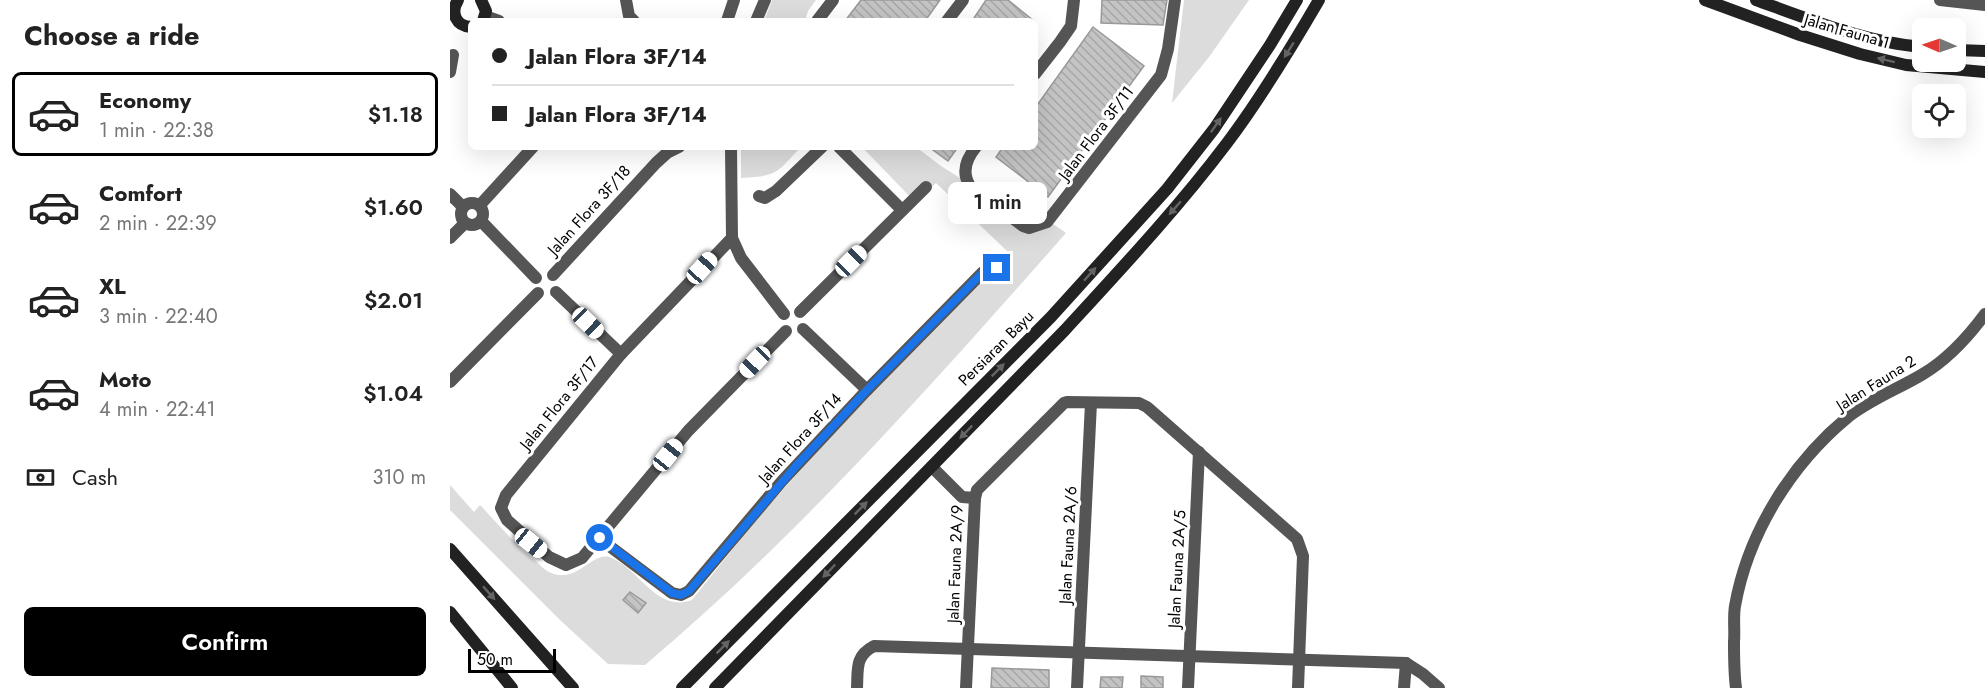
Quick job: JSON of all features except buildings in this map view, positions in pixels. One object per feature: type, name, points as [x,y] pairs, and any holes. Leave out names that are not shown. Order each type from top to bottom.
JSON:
[{"type":"main road","points":[[481,0],[485,5],[484,18]]},
{"type":"main road","name":"Persiaran Bayu","points":[[682,688],[1051,317],[1167,189],[1214,129],[1297,0]]},
{"type":"main road","points":[[715,688],[1065,330],[1179,202],[1228,142],[1287,54],[1319,0]]},
{"type":"main road","name":"Jalan Fauna 1","points":[[1705,0],[1860,54],[1906,65],[1985,72]]},
{"type":"main road","points":[[1756,0],[1862,35],[1912,46]]},
{"type":"main road","points":[[454,2],[456,20],[468,27]]},
{"type":"main road","points":[[1966,50],[1985,51]]},
{"type":"main road","points":[[450,549],[573,688]]},
{"type":"main road","points":[[450,612],[512,688]]},
{"type":"street","points":[[626,0],[631,18]]},
{"type":"street","points":[[728,18],[734,0]]},
{"type":"street","points":[[757,18],[765,0]]},
{"type":"street","points":[[819,18],[833,0]]},
{"type":"street","points":[[949,18],[963,0]]},
{"type":"street","points":[[1038,70],[1071,26],[1074,0]]},
{"type":"street","name":"Jalan Flora 3F/11","points":[[974,150],[965,168],[970,186],[1015,221],[1029,228],[1042,225],[1051,218],[1161,75],[1168,49],[1175,0]]},
{"type":"street","points":[[1940,0],[1985,5]]},
{"type":"street","points":[[450,72],[453,55]]},
{"type":"street","points":[[480,205],[529,150]]},
{"type":"street","name":"Jalan Flora 3F/18","points":[[553,275],[656,163],[673,150]]},
{"type":"street","points":[[731,150],[732,238],[741,258],[784,314]]},
{"type":"street","points":[[759,196],[765,198],[769,196],[819,150]]},
{"type":"street","points":[[842,150],[902,210]]},
{"type":"street","points":[[800,312],[926,187]]},
{"type":"street","points":[[450,194],[464,207]]},
{"type":"street","points":[[465,223],[461,215],[464,207],[471,202],[480,205],[484,212],[482,221]]},
{"type":"street","points":[[465,223],[474,225],[482,221]]},
{"type":"street","points":[[482,221],[536,278]]},
{"type":"street","points":[[450,238],[465,223]]},
{"type":"street","name":"Jalan Flora 3F/17","points":[[600,538],[582,558],[566,565],[552,560],[504,517],[501,508],[503,500],[621,354],[732,238]]},
{"type":"street","name":"Jalan Flora 3F/14","points":[[600,538],[672,593],[685,593],[698,582],[782,481],[867,390],[983,272],[997,268]]},
{"type":"street","points":[[544,273],[553,275],[558,283],[556,292],[548,297],[538,293],[534,287],[536,278],[544,273]]},
{"type":"street","points":[[556,292],[621,354]]},
{"type":"street","points":[[450,382],[538,293]]},
{"type":"street","points":[[792,310],[800,312],[805,320],[802,329],[795,333],[786,331],[781,323],[784,314],[792,310]]},
{"type":"street","name":"Jalan Fauna 2","points":[[1736,688],[1735,607],[1746,567],[1757,535],[1796,470],[1848,417],[1877,398],[1924,374],[1945,358],[1985,314]]},
{"type":"street","points":[[802,329],[867,390]]},
{"type":"street","points":[[600,538],[688,431],[786,331]]},
{"type":"street","points":[[975,498],[982,484],[1064,403],[1139,403],[1147,407],[1297,538],[1303,556],[1298,688]]},
{"type":"street","name":"Jalan Fauna 2A/6","points":[[1077,688],[1091,403]]},
{"type":"street","name":"Jalan Fauna 2A/5","points":[[1188,688],[1199,452]]},
{"type":"street","name":"Jalan Fauna 2A/9","points":[[932,466],[962,497],[975,498],[966,688]]},
{"type":"street","points":[[857,688],[858,660],[863,651],[874,645],[1406,663],[1439,688]]},
{"type":"street","points":[[1404,688],[1406,663]]},
{"type":"shaded area","points":[[772,0],[816,0],[806,18],[765,18]]},
{"type":"shaded area","points":[[1184,0],[1249,0],[1209,57],[1172,103]]},
{"type":"shaded area","points":[[741,150],[798,150],[776,172],[741,178]]},
{"type":"shaded area","points":[[865,150],[920,150],[976,188],[1021,225],[1049,221],[1066,233],[915,402],[811,511],[757,564],[645,665],[608,664],[561,621],[450,510],[450,485],[474,512],[480,505],[522,550],[549,572],[559,575],[568,574],[598,558],[612,558],[631,571],[659,596],[669,601],[692,600],[751,526],[837,429],[986,275],[1002,272],[1007,268],[1008,252],[936,183],[915,202]]},
{"type":"route","points":[[600,538],[672,593],[681,595],[689,591],[782,481],[867,390],[983,272],[997,268]]}]
